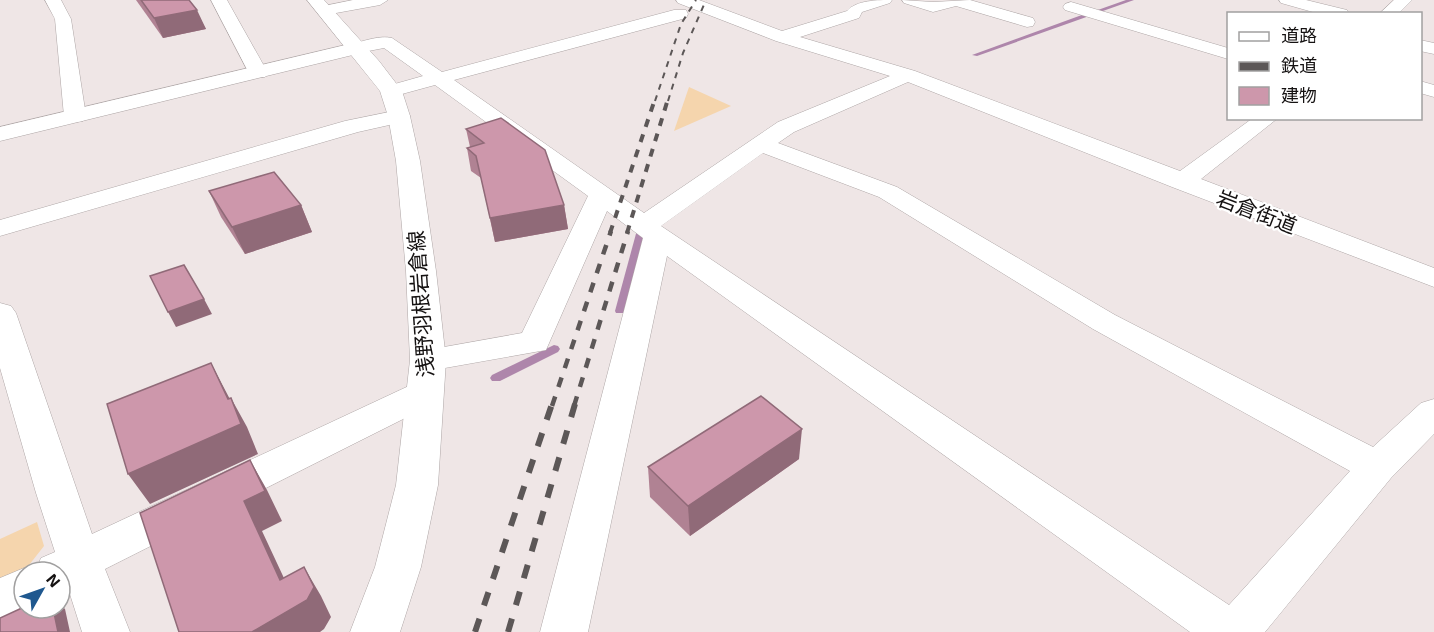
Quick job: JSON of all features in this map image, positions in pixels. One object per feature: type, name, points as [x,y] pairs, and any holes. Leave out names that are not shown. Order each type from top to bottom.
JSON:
[{"type":"main road","name":"浅野羽根岩倉線","points":[[320,5],[358,48],[395,104],[408,161],[421,271],[426,376],[417,485],[398,567],[375,632]]},
{"type":"main road","points":[[0,134],[358,48]]},
{"type":"street","points":[[53,0],[63,19],[75,116]]},
{"type":"street","points":[[219,0],[258,73]]},
{"type":"street","points":[[320,5],[381,0]]},
{"type":"street","points":[[782,37],[853,14],[856,9],[884,0]]},
{"type":"street","points":[[910,0],[933,7],[958,0],[1028,22]]},
{"type":"street","points":[[1287,0],[1333,12]]},
{"type":"street","points":[[1389,12],[1404,0]]},
{"type":"street","points":[[1077,3],[1227,54]]},
{"type":"street","points":[[0,228],[353,126],[440,79],[682,7],[721,7],[782,37],[908,75],[1181,182]]},
{"type":"street","points":[[358,48],[386,42],[602,194],[650,231],[1229,632]]},
{"type":"street","points":[[564,632],[650,231],[760,144],[786,127],[908,75]]},
{"type":"street","name":"岩倉街道","points":[[1181,182],[1265,120]]},
{"type":"street","points":[[760,144],[888,192],[1104,322],[1377,467]]},
{"type":"street","name":"岩倉街道","points":[[1181,182],[1434,278]]},
{"type":"street","points":[[72,565],[426,376],[534,342],[602,194]]},
{"type":"street","points":[[0,313],[7,357],[56,493],[68,560]]},
{"type":"street","points":[[1236,632],[1377,467],[1434,412]]},
{"type":"street","points":[[72,572],[106,632]]},
{"type":"shaded area","points":[[689,87],[731,106],[674,131]]},
{"type":"shaded area","points":[[37,522],[44,546],[33,560],[12,560],[12,579],[0,584],[0,539]]},
{"type":"building","points":[[141,0],[189,0],[197,10],[154,18]]},
{"type":"building","points":[[501,118],[545,150],[564,205],[490,218],[476,156],[467,148],[484,143],[466,129]]},
{"type":"building","points":[[274,172],[301,205],[232,227],[209,191]]},
{"type":"building","points":[[184,265],[204,299],[168,312],[150,276]]},
{"type":"building","points":[[211,363],[228,399],[231,398],[241,424],[128,474],[107,404]]},
{"type":"building","points":[[761,396],[802,429],[688,506],[648,467]]},
{"type":"building","points":[[250,460],[265,491],[244,501],[280,580],[304,567],[314,587],[307,600],[252,632],[179,632],[140,513]]},
{"type":"building","points":[[12,612],[12,620],[56,620],[58,632],[0,632],[0,618]]},
{"type":"waterway","points":[[1098,11],[1131,0]]},
{"type":"waterway","points":[[975,55],[1090,14]]},
{"type":"waterway","points":[[620,311],[642,230]]},
{"type":"waterway","points":[[496,378],[554,349]]},
{"type":"railway","points":[[655,101],[681,24],[696,0]]},
{"type":"railway","points":[[668,101],[683,53],[706,0]]},
{"type":"railway","points":[[610,233],[655,99]]},
{"type":"railway","points":[[627,233],[668,99]]},
{"type":"railway","points":[[552,406],[611,231]]},
{"type":"railway","points":[[574,406],[628,231]]},
{"type":"railway","points":[[475,632],[552,404]]},
{"type":"railway","points":[[508,632],[575,404]]}]
